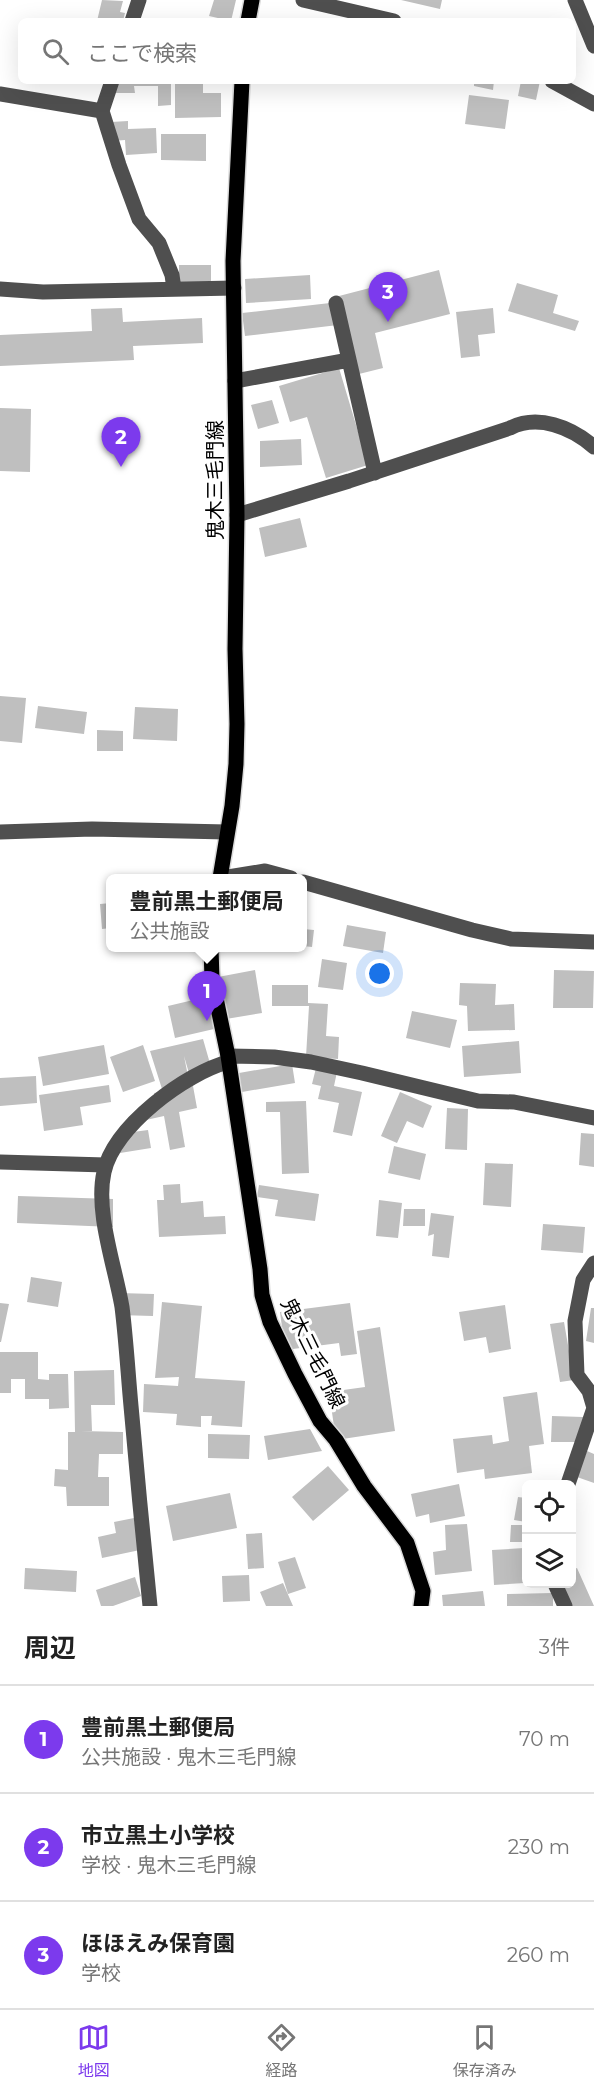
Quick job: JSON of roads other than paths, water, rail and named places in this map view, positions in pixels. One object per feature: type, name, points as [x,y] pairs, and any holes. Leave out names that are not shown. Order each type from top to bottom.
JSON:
[{"type":"main road","points":[[249,18],[252,0]]},
{"type":"main road","name":"鬼木三毛門線","points":[[222,874],[236,764],[237,515],[233,261],[242,84]]},
{"type":"main road","name":"鬼木三毛門線","points":[[211,952],[212,979],[228,1059],[257,1245],[262,1295],[270,1322],[320,1421],[336,1440],[364,1486],[406,1543],[423,1591],[421,1606]]},
{"type":"street","points":[[133,18],[139,0]]},
{"type":"street","points":[[303,0],[381,18]]},
{"type":"street","points":[[575,0],[594,46]]},
{"type":"street","points":[[111,84],[102,111],[119,165],[140,219],[159,243],[172,275],[174,289]]},
{"type":"street","points":[[557,84],[594,104]]},
{"type":"street","points":[[0,94],[102,111]]},
{"type":"street","points":[[0,289],[43,292],[234,288]]},
{"type":"street","points":[[336,303],[375,473]]},
{"type":"street","points":[[235,381],[349,360]]},
{"type":"street","points":[[237,515],[375,473],[529,421],[540,421],[574,433],[594,447]]},
{"type":"street","points":[[0,832],[92,829],[227,832]]},
{"type":"street","points":[[248,874],[265,871],[275,874]]},
{"type":"street","points":[[307,883],[511,939],[594,942]]},
{"type":"street","points":[[150,1606],[122,1307],[101,1202],[106,1165],[124,1134],[154,1103],[174,1087],[191,1080],[196,1074],[228,1059],[274,1057],[362,1072],[478,1101],[514,1102],[594,1118]]},
{"type":"street","points":[[0,1162],[106,1165]]},
{"type":"street","points":[[570,1480],[594,1408],[591,1391],[577,1375],[574,1321],[583,1280],[594,1263]]},
{"type":"street","points":[[557,1588],[565,1606]]},
{"type":"place","name":"ほほえみ保育園","points":[[388,322]]},
{"type":"place","name":"市立黒土小学校","points":[[121,467]]},
{"type":"place","name":"豊前黒土郵便局","points":[[207,1021]]}]
